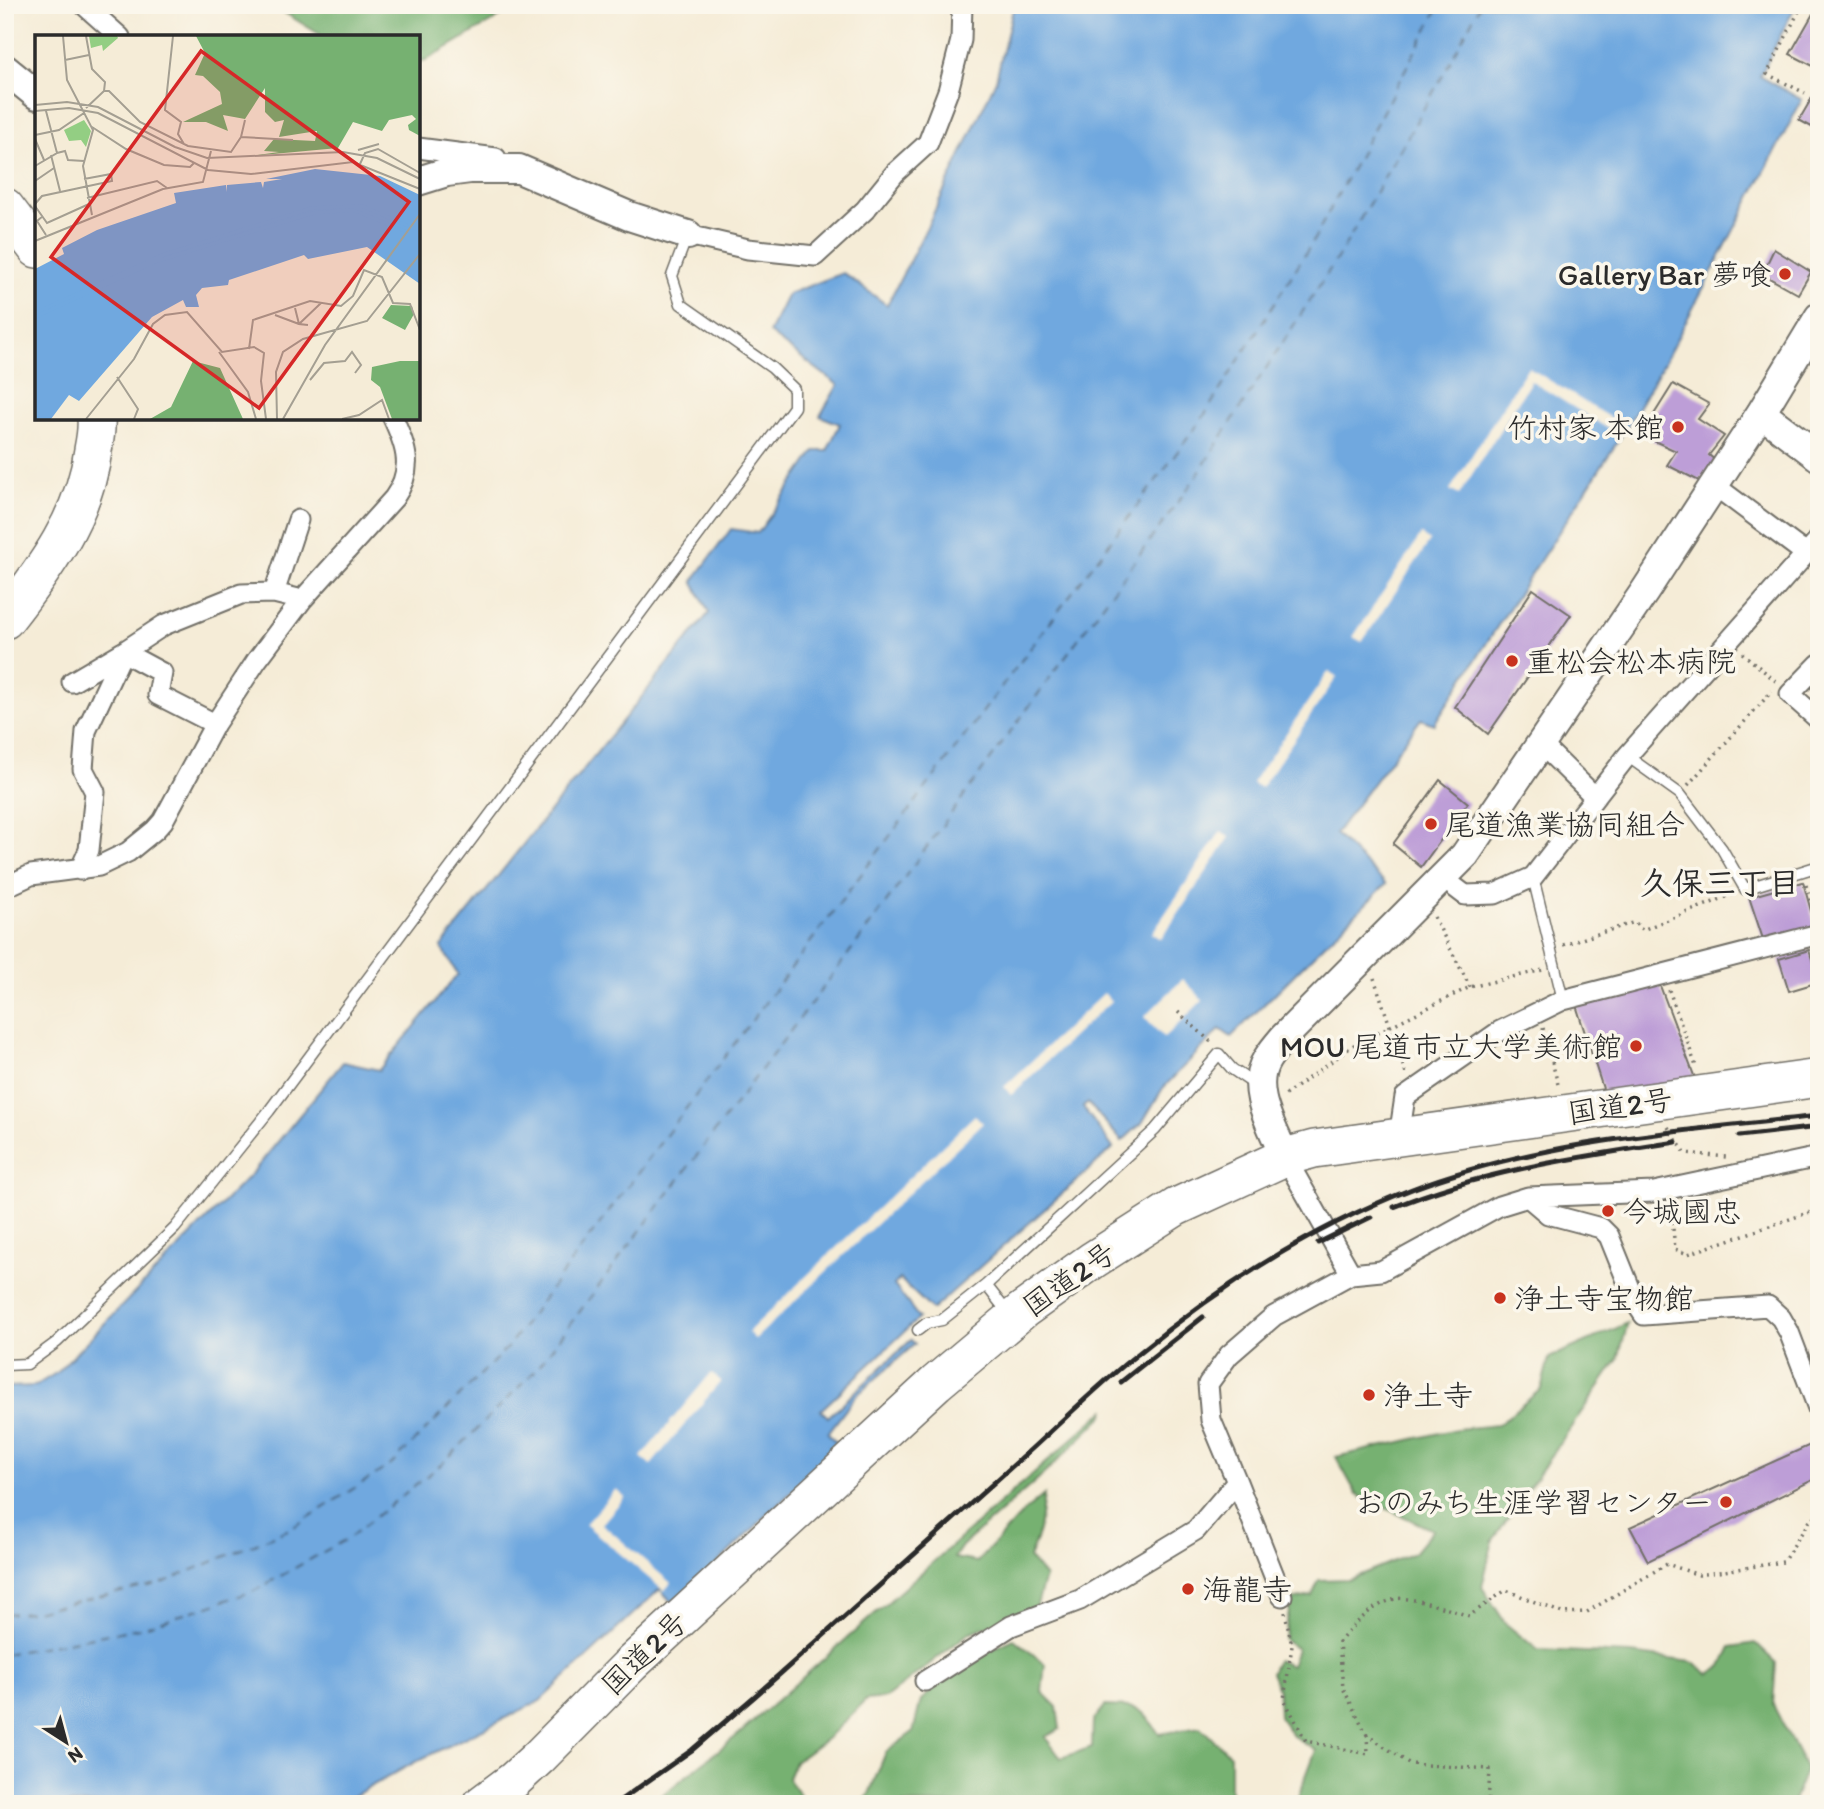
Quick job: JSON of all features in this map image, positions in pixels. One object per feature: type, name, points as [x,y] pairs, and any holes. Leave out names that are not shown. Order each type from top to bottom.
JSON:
[{"type":"highway","points":[[5,207],[35,246]]},
{"type":"highway","points":[[5,620],[37,579],[80,504],[90,476],[96,420]]},
{"type":"highway","name":"国道2号","points":[[486,1803],[540,1757],[631,1664],[936,1383],[1013,1319],[1093,1260],[1176,1207],[1285,1157],[1314,1149],[1819,1078]]},
{"type":"street","points":[[84,5],[118,35]]},
{"type":"street","points":[[420,180],[447,172],[470,169],[519,169],[629,216],[688,235],[748,249],[816,256],[865,210],[895,173],[928,143],[948,91],[961,40],[962,5]]},
{"type":"street","points":[[5,69],[35,93]]},
{"type":"street","points":[[420,148],[512,159],[519,169]]},
{"type":"street","points":[[1351,1274],[1285,1157],[1259,1084],[1265,1061],[1465,855],[1714,485],[1819,317]]},
{"type":"street","points":[[1761,413],[1819,457]]},
{"type":"street","points":[[5,887],[31,875],[99,866],[145,840],[163,821],[215,724],[242,682],[302,600],[404,485],[406,453],[394,420]]},
{"type":"street","points":[[1434,888],[1465,895],[1494,894],[1533,877],[1627,756],[1812,547],[1714,485]]},
{"type":"street","points":[[274,593],[298,520]]},
{"type":"street","points":[[72,682],[164,625],[241,594],[274,593],[302,600]]},
{"type":"street","points":[[123,652],[162,673],[158,695],[215,724]]},
{"type":"street","points":[[80,870],[89,850],[95,792],[83,769],[86,731],[123,652]]},
{"type":"street","points":[[1819,664],[1784,689],[1819,720]]},
{"type":"street","points":[[1541,744],[1595,797]]},
{"type":"street","points":[[1399,1137],[1405,1097],[1500,1031],[1563,1000],[1664,974],[1817,926]]},
{"type":"street","points":[[1282,1597],[1210,1420],[1208,1384],[1229,1355],[1275,1316],[1351,1274],[1381,1270],[1499,1206],[1528,1197],[1654,1192],[1819,1157]]},
{"type":"street","points":[[1528,1197],[1548,1214],[1601,1228],[1609,1236],[1636,1303],[1644,1315],[1768,1306],[1782,1318],[1789,1332],[1819,1411]]},
{"type":"street","points":[[925,1681],[1011,1626],[1080,1600],[1196,1530],[1237,1482]]},
{"type":"lane","points":[[5,1365],[26,1364],[57,1342],[175,1228],[270,1111],[794,407],[794,389],[772,368],[681,304],[672,276],[688,235]]},
{"type":"lane","points":[[1627,756],[1680,794],[1722,849],[1745,889],[1819,866]]},
{"type":"lane","points":[[1533,877],[1563,1000]]},
{"type":"lane","points":[[918,1330],[927,1323],[942,1320],[986,1285],[1154,1130],[1219,1054],[1262,1097]]},
{"type":"lane","points":[[986,1285],[1013,1319]]},
{"type":"path","points":[[1802,5],[1767,74],[1805,93]]},
{"type":"path","points":[[1680,794],[1784,689],[1728,642]]},
{"type":"path","points":[[1802,871],[1817,926]]},
{"type":"path","points":[[1434,888],[1470,987]]},
{"type":"path","points":[[1550,949],[1635,922],[1642,930],[1745,889]]},
{"type":"path","points":[[1366,956],[1411,1093]]},
{"type":"path","points":[[1262,1097],[1291,1092],[1358,1042],[1470,987],[1555,968]]},
{"type":"path","points":[[1664,974],[1706,1094]]},
{"type":"path","points":[[1178,1012],[1212,1044]]},
{"type":"path","points":[[1539,1012],[1566,1114]]},
{"type":"path","points":[[1662,1117],[1685,1153],[1731,1158],[1751,1172]]},
{"type":"path","points":[[1669,1189],[1675,1249],[1688,1254],[1819,1209]]},
{"type":"path","points":[[1282,1597],[1292,1646],[1284,1699],[1306,1741],[1368,1754],[1367,1735],[1343,1688],[1339,1642],[1360,1618],[1396,1598],[1440,1606],[1469,1616],[1506,1590],[1562,1613],[1587,1612],[1667,1564],[1699,1574],[1783,1562],[1808,1523],[1819,1513]]},
{"type":"path","points":[[1367,1735],[1410,1764],[1490,1769],[1488,1804]]},
{"type":"green space","points":[[272,5],[520,5],[420,62],[420,35],[321,35]]},
{"type":"green space","points":[[1628,1323],[1618,1359],[1493,1540],[1482,1587],[1506,1624],[1538,1650],[1631,1654],[1692,1662],[1709,1674],[1722,1666],[1731,1647],[1755,1643],[1776,1663],[1773,1705],[1806,1769],[1792,1804],[1299,1804],[1298,1797],[1316,1750],[1293,1736],[1279,1716],[1278,1689],[1271,1673],[1277,1660],[1291,1666],[1297,1649],[1284,1640],[1291,1600],[1312,1596],[1319,1580],[1350,1579],[1414,1553],[1433,1530],[1357,1495],[1336,1457],[1457,1429],[1498,1425],[1541,1389],[1549,1358]]},
{"type":"green space","points":[[1105,1410],[1104,1415],[1047,1471],[962,1546],[954,1558],[977,1562],[1026,1510],[1044,1495],[1039,1531],[1029,1558],[1045,1577],[1036,1608],[969,1633],[886,1698],[866,1700],[829,1737],[795,1762],[788,1778],[806,1804],[651,1804],[739,1734]]},
{"type":"green space","points":[[1014,1639],[1045,1664],[1042,1692],[1057,1707],[1060,1729],[1045,1737],[1061,1758],[1092,1747],[1093,1721],[1105,1706],[1132,1708],[1143,1713],[1159,1734],[1200,1727],[1230,1755],[1230,1796],[1238,1804],[860,1804],[869,1794],[886,1752],[913,1732],[921,1700],[968,1660]]},
{"type":"water","points":[[1014,5],[1796,5],[1760,76],[1802,100],[1672,348],[1627,427],[1434,724],[1421,719],[1335,834],[1386,884],[1231,1037],[1220,1029],[1163,1088],[1142,1123],[1122,1141],[1088,1103],[1083,1107],[1113,1148],[932,1310],[900,1279],[894,1285],[919,1318],[821,1410],[828,1417],[911,1340],[915,1344],[856,1396],[828,1433],[839,1446],[674,1605],[660,1589],[540,1701],[417,1761],[339,1804],[5,1804],[5,1387],[35,1386],[56,1373],[254,1171],[343,1062],[379,1070],[458,974],[441,947],[709,613],[693,581],[731,529],[758,533],[815,451],[827,451],[840,424],[820,416],[838,385],[769,333],[788,294],[843,273],[887,305],[996,80]]},
{"type":"pier","points":[[1528,367],[1620,424],[1615,433],[1531,381],[1459,495],[1450,490]]},
{"type":"pier","points":[[1421,535],[1430,541],[1362,642],[1353,637]]},
{"type":"pier","points":[[1329,671],[1337,677],[1261,788],[1252,783]]},
{"type":"pier","points":[[1221,831],[1230,837],[1161,939],[1152,933]]},
{"type":"pier","points":[[1183,979],[1203,1000],[1164,1038],[1144,1017]]},
{"type":"pier","points":[[1104,993],[1111,1001],[1011,1095],[1004,1087]]},
{"type":"pier","points":[[975,1115],[983,1123],[755,1339],[748,1332]]},
{"type":"pier","points":[[711,1373],[721,1381],[651,1465],[641,1457]]},
{"type":"pier","points":[[616,1489],[625,1497],[602,1524],[671,1583],[664,1591],[585,1524]]},
{"type":"building","points":[[1819,5],[1819,69],[1790,54]]},
{"type":"building","points":[[1813,96],[1819,99],[1819,131],[1799,120]]},
{"type":"building","points":[[1774,249],[1811,272],[1798,294],[1762,274]]},
{"type":"building","name":"竹村家 本館","points":[[1673,384],[1709,404],[1698,419],[1724,436],[1709,455],[1717,462],[1699,481],[1667,465],[1676,451],[1641,435]]},
{"type":"building","name":"重松会松本病院","points":[[1533,589],[1571,615],[1488,734],[1455,707]]},
{"type":"building","name":"尾道漁業協同組合","points":[[1440,780],[1468,803],[1421,867],[1393,844]]},
{"type":"building","points":[[1803,882],[1817,933],[1765,945],[1749,897]]},
{"type":"building","points":[[1809,950],[1819,982],[1789,991],[1779,959]]},
{"type":"building","name":"MOU 尾道市立大学美術館","points":[[1659,983],[1699,1089],[1607,1101],[1575,1002]]},
{"type":"building","name":"おのみち生涯学習センター","points":[[1819,1441],[1819,1477],[1648,1561],[1630,1527]]},
{"type":"ferry route","points":[[5,1614],[30,1612],[162,1583],[292,1528],[392,1464],[506,1349],[1202,419],[1312,243],[1440,5]]},
{"type":"ferry route","points":[[5,1654],[144,1627],[254,1591],[350,1537],[442,1464],[535,1371],[867,929],[1194,480],[1343,249],[1450,63],[1480,5]]},
{"type":"railway","points":[[615,1804],[692,1750],[755,1696],[1123,1366],[1202,1304],[1269,1260],[1375,1204],[1461,1172],[1562,1148],[1613,1140],[1819,1116]]},
{"type":"railway","points":[[1739,1136],[1819,1127]]},
{"type":"railway","points":[[1394,1207],[1497,1174],[1568,1159],[1676,1142]]},
{"type":"railway","points":[[1318,1243],[1371,1217]]},
{"type":"railway","points":[[1121,1382],[1203,1317]]},
{"type":"place","name":"Gallery Bar 夢喰","points":[[1785,274]]},
{"type":"place","name":"竹村家 本館","points":[[1678,427]]},
{"type":"place","name":"重松会松本病院","points":[[1512,661]]},
{"type":"place","name":"尾道漁業協同組合","points":[[1431,824]]},
{"type":"place","name":"MOU 尾道市立大学美術館","points":[[1636,1046]]},
{"type":"place","name":"今城國忠","points":[[1608,1211]]},
{"type":"place","name":"浄土寺宝物館","points":[[1500,1298]]},
{"type":"place","name":"浄土寺","points":[[1369,1395]]},
{"type":"place","name":"おのみち生涯学習センター","points":[[1726,1502]]},
{"type":"place","name":"海龍寺","points":[[1188,1589]]},
{"type":"district","name":"久保三丁目","points":[[1720,883]]}]
